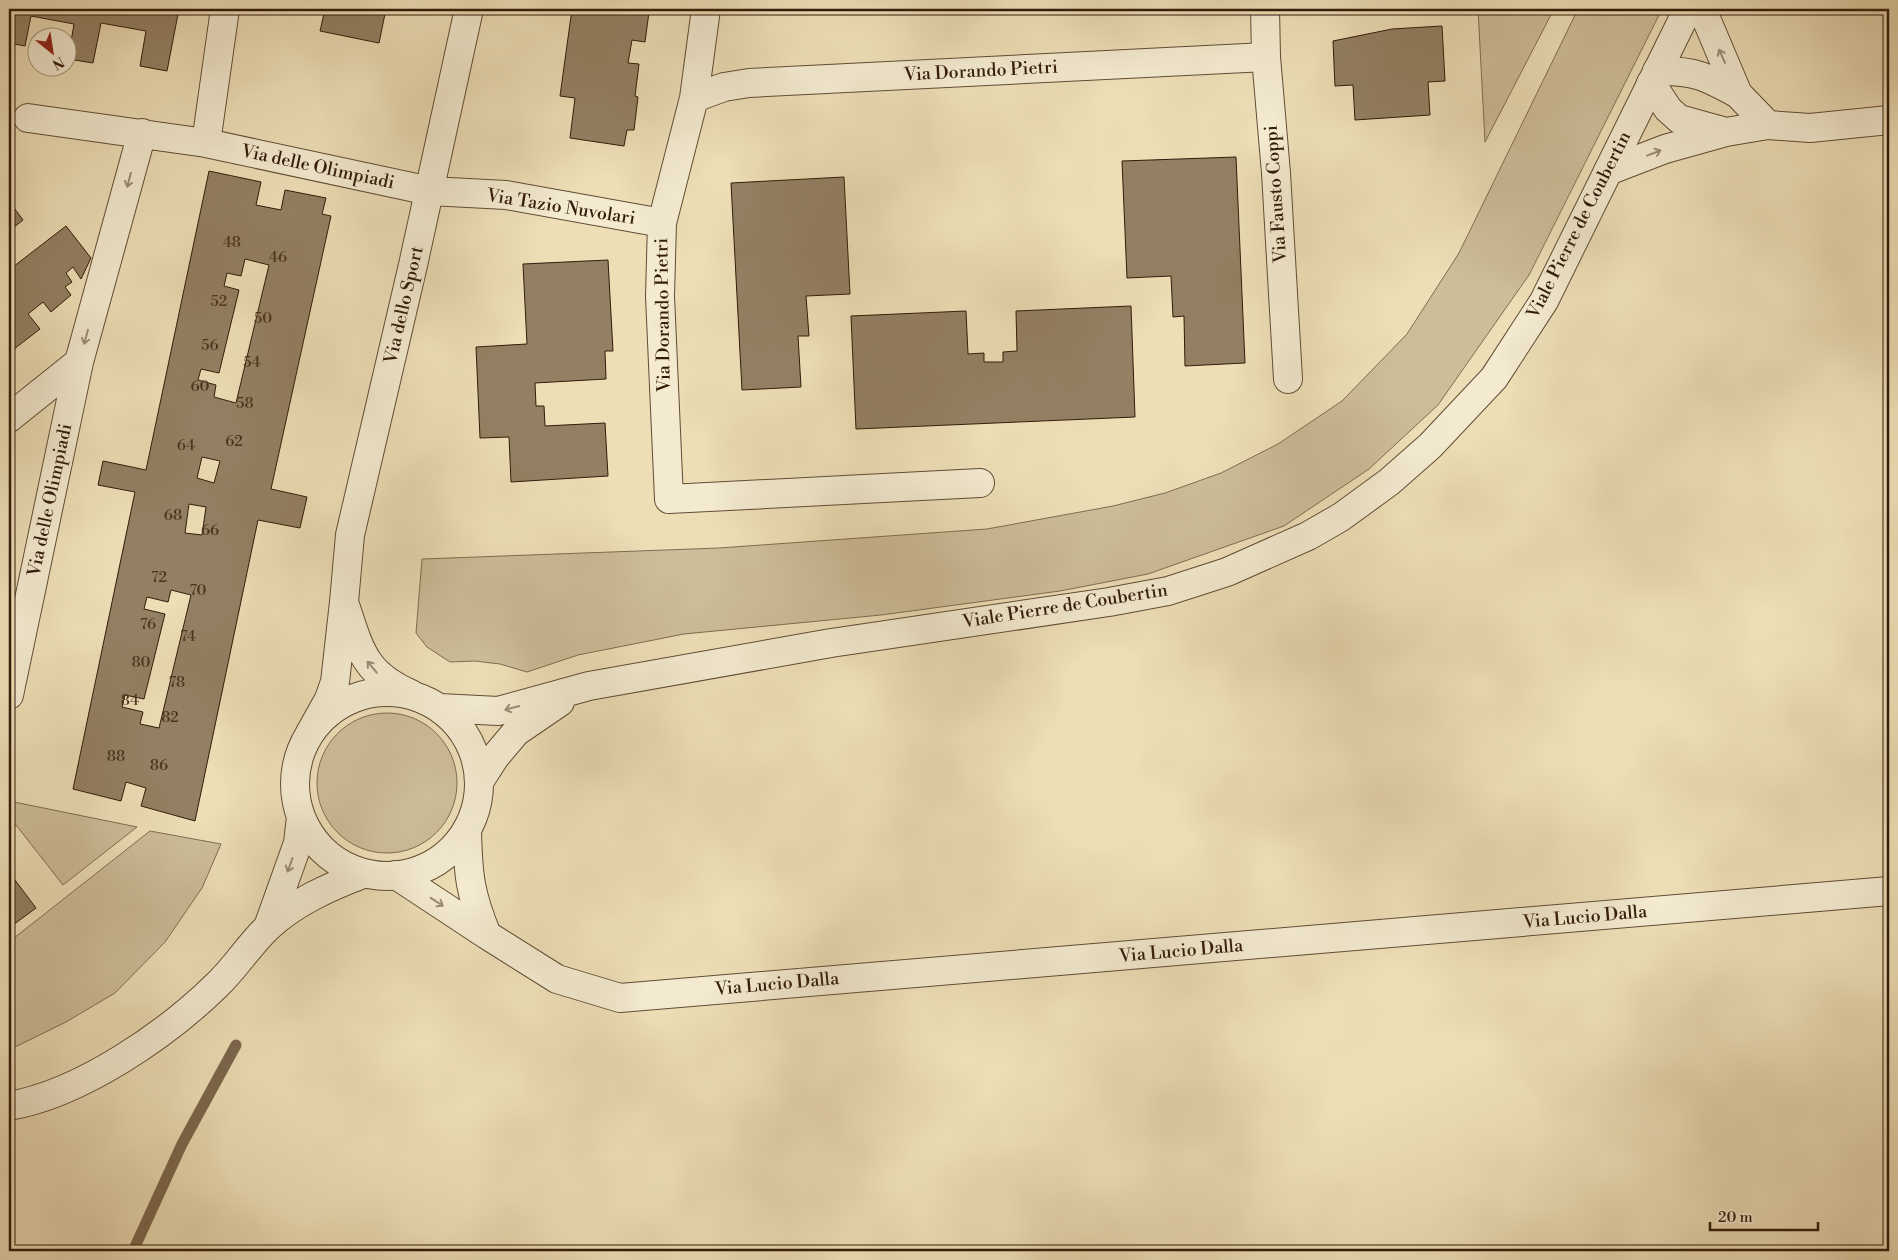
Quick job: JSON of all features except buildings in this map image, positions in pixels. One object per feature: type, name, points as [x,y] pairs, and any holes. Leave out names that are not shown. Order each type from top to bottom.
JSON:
[{"type":"street","points":[[206,143],[225,9]]},
{"type":"street","name":"Via dello Sport","points":[[310,732],[330,700],[335,682],[350,534],[430,191],[469,9]]},
{"type":"street","points":[[694,98],[706,9]]},
{"type":"street","name":"Via Fausto Coppi","points":[[1265,9],[1266,57],[1276,173],[1288,379]]},
{"type":"street","name":"Viale Pierre de Coubertin","points":[[440,708],[498,711],[589,686],[821,645],[1109,602],[1168,590],[1227,572],[1308,536],[1341,517],[1389,482],[1430,446],[1494,378],[1544,301],[1688,9]]},
{"type":"street","points":[[1702,9],[1738,94]]},
{"type":"street","name":"Via Dorando Pietri","points":[[980,483],[669,499],[660,296],[662,223],[694,98],[724,87],[749,83],[1266,57]]},
{"type":"street","points":[[1726,132],[1679,119],[1668,109],[1654,77],[1676,70],[1703,75],[1738,94],[1768,125]]},
{"type":"street","name":"Via delle Olimpiadi","points":[[28,118],[206,143],[430,191]]},
{"type":"street","points":[[1608,171],[1665,149],[1726,132],[1768,125],[1810,128],[1889,120]]},
{"type":"street","name":"Via delle Olimpiadi","points":[[9,695],[78,362],[142,133]]},
{"type":"street","name":"Via Tazio Nuvolari","points":[[430,191],[506,195],[662,223]]},
{"type":"street","points":[[9,418],[78,362]]},
{"type":"street","name":"Via dello Sport","points":[[344,602],[361,652],[370,666],[384,679],[411,694]]},
{"type":"street","name":"Viale Pierre de Coubertin","points":[[478,782],[495,757],[516,732],[576,691]]},
{"type":"street","name":"Viale Pierre de Coubertin","points":[[386,692],[411,694],[440,708],[455,721],[470,742],[478,766],[479,792],[473,817],[467,830],[456,846],[442,858],[420,870],[396,875],[363,874],[338,862],[316,843],[301,818],[295,789],[298,759],[310,732],[331,711],[357,697],[386,692]]},
{"type":"street","points":[[268,927],[298,843],[301,818]]},
{"type":"street","points":[[467,830],[468,876],[474,905],[487,935]]},
{"type":"street","points":[[9,1106],[22,1104],[78,1083],[114,1064],[177,1021],[218,984],[268,927],[318,891],[363,874]]},
{"type":"street","name":"Via Lucio Dalla","points":[[396,875],[557,979],[620,998],[1889,891]]},
{"type":"shaded area","points":[[926,9],[967,9],[967,12],[926,13]]},
{"type":"shaded area","points":[[1478,9],[1554,9],[1485,142]]},
{"type":"shaded area","points":[[1578,9],[1662,9],[1529,275],[1438,405],[1369,469],[1284,526],[1148,574],[1060,591],[881,615],[684,634],[578,655],[527,672],[500,664],[475,661],[450,662],[427,647],[416,633],[422,559],[719,548],[987,529],[1113,506],[1165,493],[1221,473],[1278,444],[1342,401],[1407,334],[1459,253]]},
{"type":"shaded area","points":[[387,713],[414,719],[426,725],[436,734],[445,744],[451,756],[457,783],[451,810],[445,822],[436,832],[426,841],[414,847],[387,853],[360,847],[348,841],[338,832],[329,822],[323,810],[317,783],[323,756],[329,744],[338,734],[348,725],[360,719]]},
{"type":"shaded area","points":[[9,801],[137,827],[63,885],[9,816]]},
{"type":"shaded area","points":[[150,831],[221,844],[202,888],[165,942],[115,993],[66,1022],[9,1050],[9,942]]},
{"type":"waterway","points":[[133,1251],[182,1144],[236,1045]]}]
